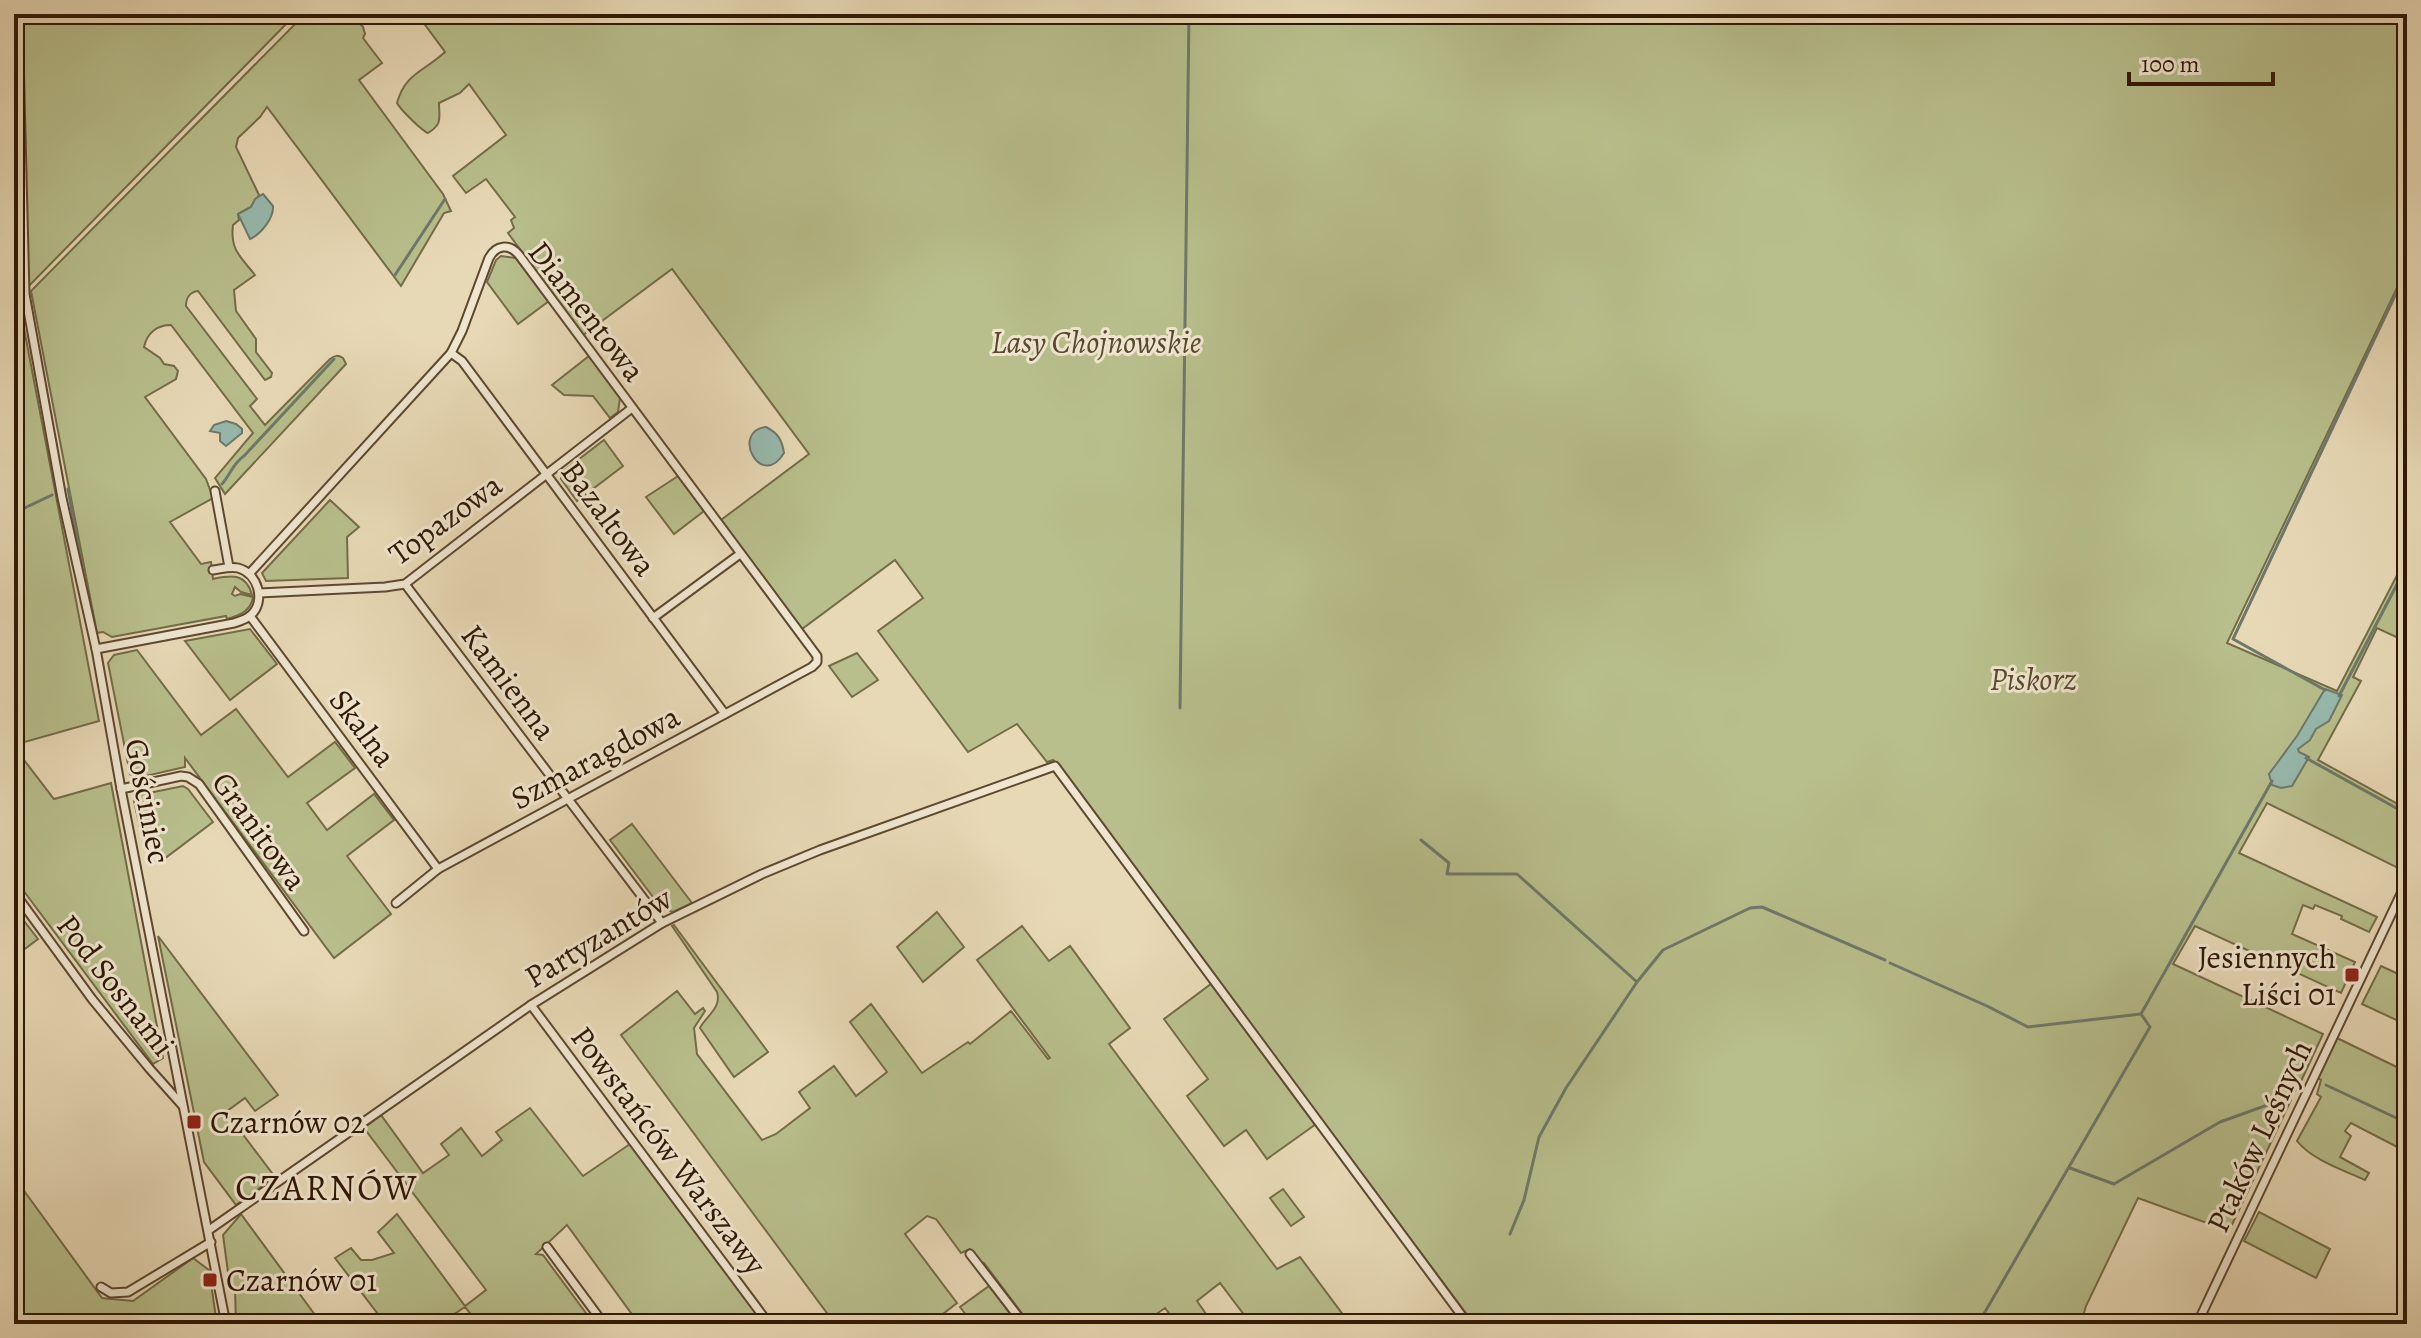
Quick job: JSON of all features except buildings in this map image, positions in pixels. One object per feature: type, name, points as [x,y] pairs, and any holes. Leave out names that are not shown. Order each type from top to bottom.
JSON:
[{"type":"street","name":"Gościniec","points":[[18,14],[25,287],[62,498],[96,649],[226,1324]]},
{"type":"street","name":"Diamentowa","points":[[249,574],[451,353],[489,258],[500,246],[511,248],[519,255],[817,656]]},
{"type":"street","name":"Bazaltowa","points":[[451,353],[462,361],[725,714]]},
{"type":"street","name":"Topazowa","points":[[259,593],[405,584],[632,408]]},
{"type":"street","points":[[215,491],[229,567]]},
{"type":"street","points":[[653,618],[740,554]]},
{"type":"street","points":[[96,649],[234,623],[250,616],[257,607],[259,593],[249,574],[242,569],[229,567],[213,570]]},
{"type":"street","name":"Kamienna","points":[[405,584],[662,923]]},
{"type":"street","name":"Skalna","points":[[250,616],[438,869]]},
{"type":"street","name":"Szmaragdowa","points":[[396,903],[438,869],[812,667],[817,662],[817,656]]},
{"type":"street","name":"Partyzantów","points":[[209,1230],[531,1005],[662,923],[762,874],[820,850],[1055,766],[1468,1324]]},
{"type":"street","name":"Granitowa","points":[[121,789],[181,776],[199,784],[304,931]]},
{"type":"street","name":"Ptaków Leśnych","points":[[2197,1324],[2407,881]]},
{"type":"street","name":"Pod Sosnami","points":[[14,892],[92,999],[183,1106]]},
{"type":"street","name":"Powstańców Warszawy","points":[[531,1005],[769,1324]]},
{"type":"street","points":[[101,1287],[111,1293],[128,1292],[211,1242]]},
{"type":"street","points":[[547,1247],[604,1324]]},
{"type":"street","points":[[970,1254],[1024,1324]]},
{"type":"street","points":[[329,1324],[339,1319],[376,1319]]},
{"type":"green space","points":[[14,14],[296,14],[18,297],[99,721],[14,745]]},
{"type":"green space","points":[[305,14],[352,14],[363,27],[363,38],[382,63],[359,80],[443,194],[451,211],[444,213],[401,286],[267,107],[238,138],[236,147],[259,195],[251,207],[238,214],[239,220],[233,225],[235,247],[255,275],[234,290],[236,311],[256,339],[256,352],[272,373],[271,377],[265,380],[198,291],[189,296],[186,306],[257,399],[250,406],[265,425],[330,359],[340,356],[346,364],[225,494],[215,478],[253,433],[171,325],[161,326],[150,334],[144,347],[178,371],[176,379],[145,397],[206,479],[213,498],[170,522],[201,564],[211,562],[213,579],[242,579],[252,595],[235,587],[232,594],[253,597],[247,609],[227,619],[226,616],[112,637],[103,632],[97,633],[31,291]]},
{"type":"green space","name":"Lasy Chojnowskie","points":[[417,14],[2407,14],[2407,267],[2227,643],[2337,691],[2407,556],[2407,642],[2377,628],[2353,677],[2361,681],[2318,760],[2407,809],[2407,864],[2404,871],[2267,803],[2239,853],[2377,917],[2369,932],[2341,919],[2342,916],[2315,905],[2313,909],[2303,905],[2292,934],[2355,962],[2341,993],[2195,926],[2173,964],[2323,1034],[2297,1090],[2289,1093],[2291,1100],[2229,1231],[2138,1198],[2083,1316],[2103,1324],[1474,1324],[1053,760],[1047,762],[1017,724],[968,752],[878,631],[923,598],[895,560],[802,629],[721,520],[809,454],[672,269],[583,335],[508,233],[514,228],[511,220],[515,217],[486,179],[466,193],[453,176],[506,135],[469,84],[460,93],[439,103],[438,124],[428,133],[411,120],[397,103],[410,79],[445,52]]},
{"type":"green space","points":[[501,256],[516,258],[549,301],[518,324],[487,282],[496,260]]},
{"type":"green space","points":[[589,356],[620,398],[618,412],[610,418],[593,396],[564,395],[552,385]]},
{"type":"green space","points":[[604,440],[623,466],[577,501],[561,479],[561,473]]},
{"type":"green space","points":[[678,476],[704,511],[674,534],[646,497]]},
{"type":"green space","points":[[330,500],[359,527],[347,537],[348,578],[266,581],[262,573]]},
{"type":"green space","points":[[250,629],[277,664],[230,700],[185,641]]},
{"type":"green space","points":[[137,650],[201,735],[236,709],[288,777],[335,742],[355,768],[307,803],[327,830],[374,794],[394,820],[347,856],[391,914],[334,958],[185,758],[185,767],[137,778],[130,774],[108,663],[114,655]]},
{"type":"green space","points":[[857,653],[878,680],[852,697],[829,666]]},
{"type":"green space","points":[[14,747],[54,799],[111,783],[163,1058],[153,1064],[14,878]]},
{"type":"green space","points":[[183,786],[213,822],[164,859],[140,827],[134,801],[139,795]]},
{"type":"green space","points":[[632,824],[692,903],[673,912],[662,909],[610,840]]},
{"type":"green space","points":[[14,908],[38,939],[14,957]]},
{"type":"green space","points":[[937,912],[964,947],[923,982],[897,947]]},
{"type":"green space","points":[[674,925],[768,1052],[734,1077],[700,1028],[717,1003],[717,992]]},
{"type":"green space","points":[[1022,926],[1049,961],[1070,946],[1130,1028],[1109,1044],[1277,1269],[1300,1257],[1350,1324],[1251,1324],[1220,1283],[1197,1301],[1213,1324],[1177,1324],[1165,1308],[1142,1324],[1030,1324],[984,1263],[970,1249],[961,1253],[936,1219],[927,1216],[905,1234],[957,1303],[930,1324],[835,1324],[621,1035],[677,991],[695,1014],[703,1008],[705,1011],[694,1028],[697,1054],[762,1140],[776,1134],[810,1108],[799,1092],[834,1066],[856,1096],[887,1072],[850,1022],[871,1004],[922,1073],[968,1042],[970,1044],[1011,1011],[1050,1058],[977,960]]},
{"type":"green space","points":[[158,936],[278,1095],[255,1111],[245,1098],[226,1112],[275,1177],[236,1205],[204,1162]]},
{"type":"green space","points":[[2381,966],[2407,978],[2407,1025],[2362,1004]]},
{"type":"green space","points":[[1211,984],[1316,1124],[1267,1159],[1246,1130],[1224,1146],[1187,1096],[1208,1079],[1164,1019]]},
{"type":"green space","points":[[2337,1038],[2407,1072],[2407,1152],[2351,1123],[2345,1131],[2351,1136],[2340,1157],[2369,1173],[2365,1180],[2319,1159],[2297,1141],[2321,1097],[2317,1094],[2321,1080],[2318,1078]]},
{"type":"green space","points":[[530,1108],[583,1176],[630,1144],[765,1324],[639,1324],[567,1225],[536,1254],[543,1255],[594,1324],[479,1324],[465,1307],[439,1324],[338,1324],[384,1322],[335,1258],[351,1248],[361,1260],[394,1253],[378,1232],[397,1214],[465,1306],[486,1290],[364,1128],[381,1115],[423,1173],[449,1155],[441,1144],[461,1128],[482,1156],[502,1140],[496,1132]]},
{"type":"green space","points":[[14,1177],[102,1298],[133,1301],[193,1258],[209,1270],[217,1324],[14,1324]]},
{"type":"green space","points":[[1283,1189],[1304,1217],[1291,1226],[1270,1198]]},
{"type":"green space","points":[[2259,1212],[2330,1249],[2316,1278],[2244,1241]]},
{"type":"green space","points":[[241,1214],[318,1319],[311,1324],[236,1324],[235,1289],[229,1280],[223,1235]]},
{"type":"green space","points":[[989,1286],[1018,1324],[973,1324],[960,1307]]},
{"type":"water","points":[[263,194],[273,206],[271,216],[262,230],[250,239],[238,214],[251,207],[255,199]]},
{"type":"water","points":[[226,421],[236,424],[242,433],[226,446],[220,441],[220,433],[210,431],[214,425]]},
{"type":"water","points":[[766,427],[779,437],[784,453],[775,463],[766,466],[753,456],[750,438],[755,431]]},
{"type":"water","points":[[2325,689],[2342,695],[2329,721],[2316,729],[2310,740],[2298,749],[2309,757],[2292,786],[2281,788],[2272,785],[2269,774],[2297,736]]},
{"type":"waterway","points":[[1180,708],[1189,14]]},
{"type":"waterway","points":[[2407,158],[2400,175],[2407,186]]},
{"type":"waterway","points":[[395,275],[445,199]]},
{"type":"waterway","points":[[2325,690],[2233,639],[2407,270]]},
{"type":"waterway","points":[[222,484],[237,462],[334,359]]},
{"type":"waterway","points":[[68,489],[84,578]]},
{"type":"waterway","points":[[14,513],[52,495]]},
{"type":"waterway","points":[[2339,696],[2407,565]]},
{"type":"waterway","points":[[2306,758],[2407,814]]},
{"type":"waterway","points":[[1978,1324],[2150,1027],[2141,1014],[2272,781]]},
{"type":"waterway","points":[[1421,840],[1449,863],[1447,874],[1517,874],[1637,982]]},
{"type":"waterway","points":[[1510,1234],[1524,1200],[1539,1137],[1566,1088],[1637,982],[1663,950],[1750,908],[1762,907],[1885,960]]},
{"type":"waterway","points":[[1890,963],[2028,1027],[2141,1014]]},
{"type":"waterway","points":[[2326,1085],[2407,1123]]},
{"type":"waterway","points":[[2070,1168],[2114,1184],[2220,1122],[2290,1097]]},
{"type":"place","name":"Jesiennych Liści 01","points":[[2352,975]]},
{"type":"place","name":"Czarnów 02","points":[[194,1122]]},
{"type":"place","name":"Czarnów 01","points":[[210,1280]]},
{"type":"district","name":"CZARNÓW","points":[[327,1187]]},
{"type":"park label","name":"Piskorz","points":[[2033,679]]}]
